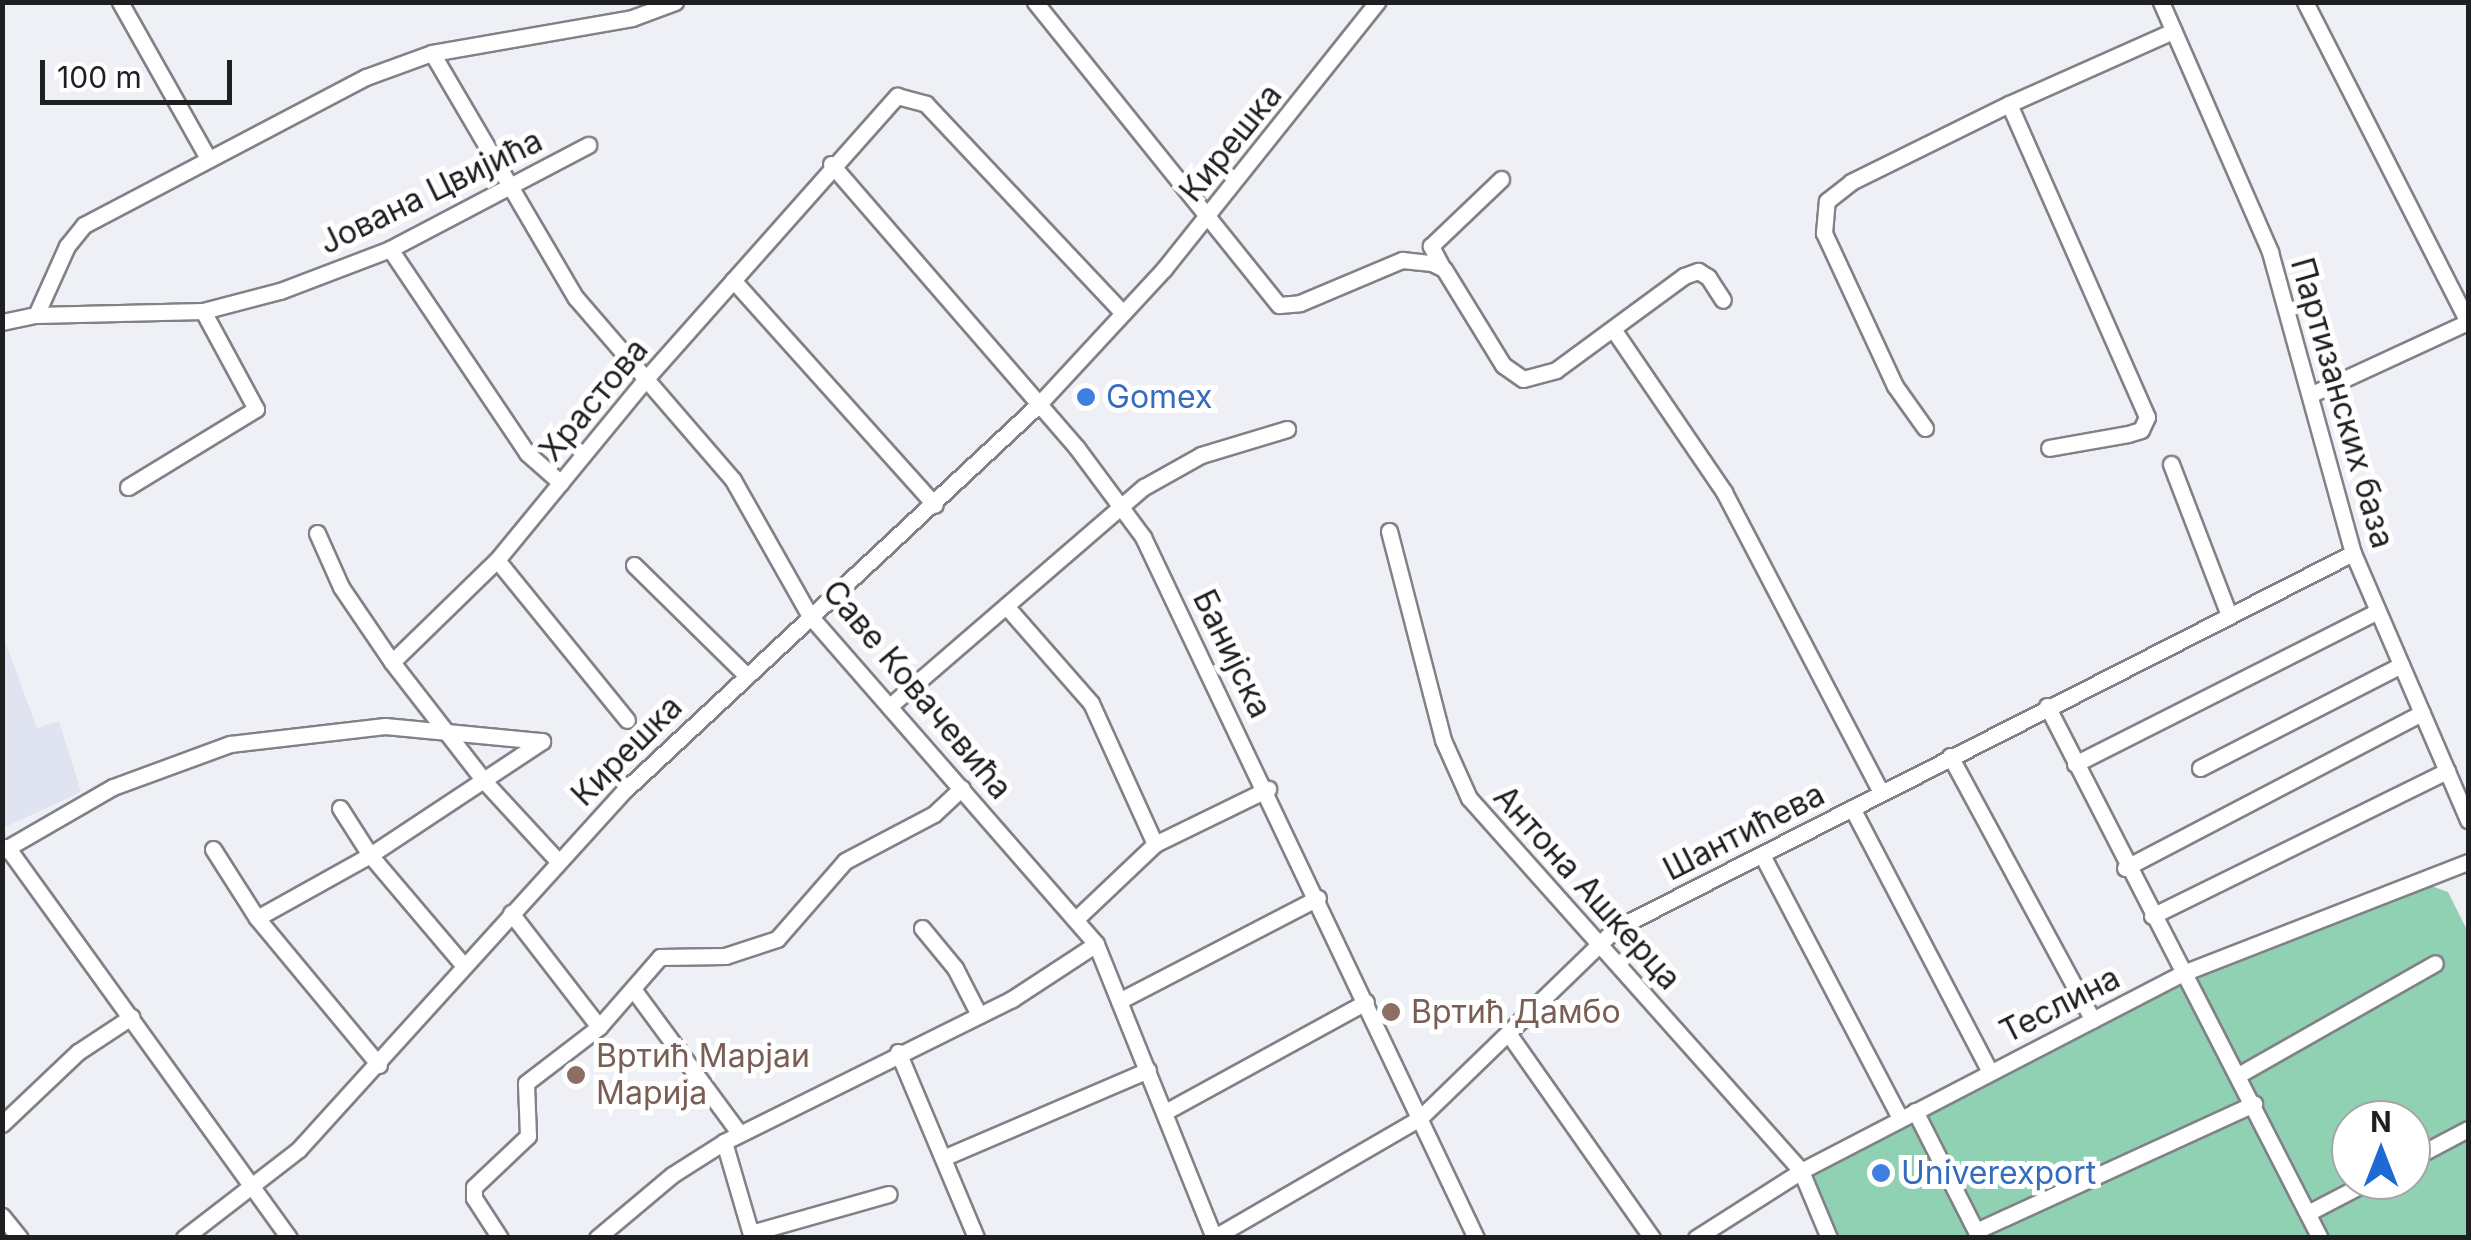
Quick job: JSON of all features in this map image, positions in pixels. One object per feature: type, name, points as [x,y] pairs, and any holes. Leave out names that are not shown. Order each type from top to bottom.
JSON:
[{"type":"street","points":[[120,2],[208,158]]},
{"type":"street","points":[[36,314],[67,246],[84,225],[366,77],[432,53],[632,18],[676,2]]},
{"type":"street","points":[[1035,2],[1205,219],[1278,305],[1300,303],[1416,258],[1501,179]]},
{"type":"street","points":[[1356,2],[1366,16]]},
{"type":"street","name":"Кирешка","points":[[184,1238],[256,1186],[380,1065],[558,860],[744,672],[936,504],[1039,404],[1205,219],[1378,2]]},
{"type":"street","name":"Партизанских база","points":[[2161,2],[2270,252],[2314,393],[2353,553],[2468,820]]},
{"type":"street","points":[[2305,2],[2468,322],[2314,393]]},
{"type":"street","points":[[1925,428],[1895,386],[1822,216],[1827,201],[1851,182],[2009,104],[2173,31]]},
{"type":"street","name":"Саве Ковачевића","points":[[432,53],[507,187],[576,298],[643,382],[733,480],[810,616],[1096,944],[1214,1237]]},
{"type":"street","points":[[831,164],[884,104],[913,96],[1123,313]]},
{"type":"street","points":[[2009,104],[2148,416],[2141,430],[2049,448]]},
{"type":"street","name":"Јована Цвијића","points":[[2,322],[36,314],[203,311],[390,250],[588,145]]},
{"type":"street","name":"Храстова","points":[[392,662],[497,560],[643,382],[831,164]]},
{"type":"street","name":"Банијска","points":[[831,164],[1039,404],[1122,509],[1166,582],[1268,790],[1476,1238]]},
{"type":"street","points":[[1431,246],[1503,364],[1523,380],[1539,379],[1615,332],[1698,271],[1723,300]]},
{"type":"street","points":[[390,250],[527,453],[561,482]]},
{"type":"street","points":[[1416,258],[1444,269]]},
{"type":"street","points":[[733,280],[936,504]]},
{"type":"street","points":[[128,487],[256,409],[203,311]]},
{"type":"street","points":[[1615,332],[1724,492],[1881,792]]},
{"type":"street","points":[[891,705],[1172,469],[1287,430]]},
{"type":"street","points":[[2172,464],[2228,615]]},
{"type":"street","name":"Антона Ашкерца","points":[[1389,531],[1454,774],[1482,815],[1800,1171],[1829,1238]]},
{"type":"street","points":[[317,533],[341,587],[392,662],[485,782],[558,860]]},
{"type":"street","name":"Шантићева","points":[[1214,1237],[1420,1118],[1599,942],[1638,916],[2353,553]]},
{"type":"street","points":[[497,560],[627,720]]},
{"type":"street","points":[[634,566],[744,672]]},
{"type":"street","points":[[1006,606],[1091,703],[1155,844]]},
{"type":"street","points":[[2074,764],[2378,611]]},
{"type":"street","points":[[2200,768],[2402,665]]},
{"type":"street","points":[[2047,706],[2124,868],[2240,1074],[2320,1238]]},
{"type":"street","points":[[2124,868],[2422,712]]},
{"type":"street","points":[[257,918],[370,855],[542,741],[446,731],[348,727],[230,744],[113,787],[5,849],[256,1186],[290,1238]]},
{"type":"street","points":[[1950,756],[2093,1020]]},
{"type":"street","points":[[2152,916],[2447,770]]},
{"type":"street","points":[[500,1238],[474,1198],[474,1187],[528,1136],[526,1083],[599,1027],[660,957],[725,956],[778,939],[845,861],[934,814],[962,788]]},
{"type":"street","points":[[1076,918],[1155,844],[1268,790]]},
{"type":"street","points":[[340,808],[370,855],[464,966]]},
{"type":"street","points":[[1852,808],[1990,1072]]},
{"type":"street","points":[[213,848],[257,918],[380,1065]]},
{"type":"street","points":[[1762,855],[1976,1231],[2254,1104]]},
{"type":"street","name":"Теслина","points":[[1696,1238],[1800,1171],[2183,972],[2468,862]]},
{"type":"street","points":[[1119,1002],[1318,898]]},
{"type":"street","points":[[511,913],[599,1027]]},
{"type":"street","points":[[922,928],[955,968],[979,1015]]},
{"type":"street","points":[[597,1238],[672,1174],[724,1142],[979,1015],[1096,944]]},
{"type":"street","points":[[2240,1074],[2435,963]]},
{"type":"street","points":[[633,989],[740,1133]]},
{"type":"street","points":[[1165,1112],[1366,1002]]},
{"type":"street","points":[[2,1124],[78,1052],[131,1016]]},
{"type":"street","points":[[1508,1033],[1652,1238]]},
{"type":"street","points":[[898,1052],[976,1238]]},
{"type":"street","points":[[943,1158],[1148,1070]]},
{"type":"street","points":[[2431,1149],[2468,1130]]},
{"type":"street","points":[[724,1142],[751,1235],[889,1194]]},
{"type":"street","points":[[2308,1213],[2333,1200]]},
{"type":"street","points":[[2,1216],[20,1238]]},
{"type":"shaded area","points":[[2,633],[37,728],[59,721],[81,792],[3,828],[8,837],[3,841]]},
{"type":"green space","points":[[2426,884],[2448,892],[2468,932],[2468,1237],[1831,1237],[1804,1172],[2179,978]]},
{"type":"place","name":"Gomex","points":[[1086,397]]},
{"type":"place","name":"Вртић Дамбо","points":[[1391,1012]]},
{"type":"place","name":"Вртић Марјаи Марија","points":[[576,1075]]},
{"type":"place","name":"Univerexport","points":[[1881,1173]]}]
